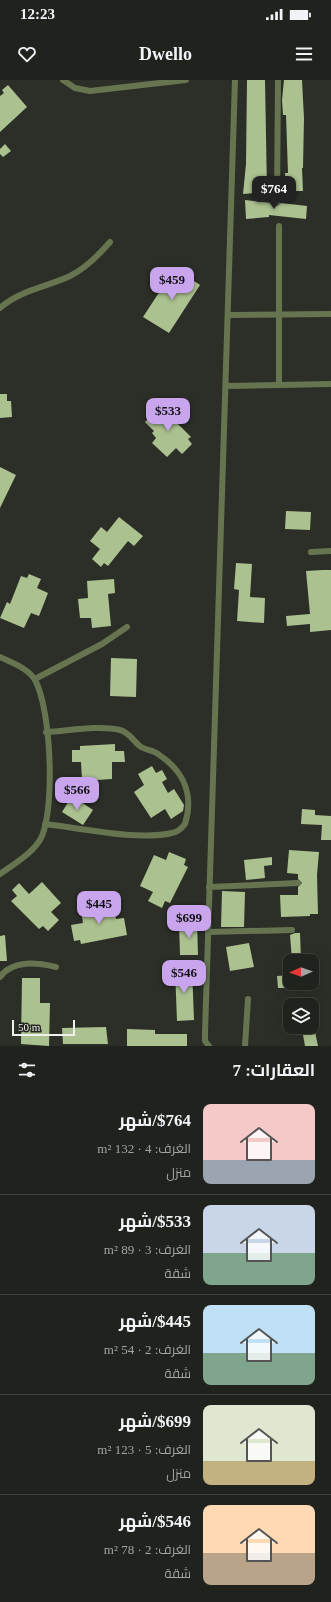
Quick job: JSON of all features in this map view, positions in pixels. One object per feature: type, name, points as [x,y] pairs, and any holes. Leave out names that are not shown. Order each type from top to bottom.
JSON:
[{"type":"street","points":[[63,80],[75,88],[90,91],[155,82],[186,80]]},
{"type":"street","points":[[209,1046],[205,1041],[204,1033],[210,887],[235,80]]},
{"type":"street","points":[[277,202],[278,80]]},
{"type":"street","points":[[279,226],[279,385]]},
{"type":"street","points":[[0,308],[22,294],[76,272],[97,257],[110,242]]},
{"type":"street","points":[[228,316],[331,314]]},
{"type":"street","points":[[226,386],[331,384]]},
{"type":"street","points":[[311,552],[331,551]]},
{"type":"street","points":[[35,679],[102,644],[127,627]]},
{"type":"street","points":[[0,657],[21,667],[35,679],[44,705],[49,768],[48,803],[42,836],[34,847],[0,874]]},
{"type":"street","points":[[45,824],[118,833],[156,835],[174,833],[185,824],[190,799],[188,790],[183,780],[168,763],[157,752],[142,747],[122,730],[100,729],[46,732]]},
{"type":"street","points":[[210,887],[298,883]]},
{"type":"street","points":[[208,932],[292,930]]},
{"type":"street","points":[[0,977],[3,972],[21,964],[41,964],[56,967]]},
{"type":"street","points":[[245,1046],[248,999]]},
{"type":"building","points":[[247,80],[265,80],[267,192],[243,194],[246,164]]},
{"type":"building","points":[[284,80],[302,80],[304,118],[302,168],[303,191],[286,191],[285,173],[288,173],[286,115],[283,115],[282,100]]},
{"type":"building","points":[[8,85],[27,107],[0,132],[0,96],[4,93],[2,90]]},
{"type":"building","points":[[5,144],[11,151],[3,157],[0,154],[0,149]]},
{"type":"building","points":[[245,200],[273,203],[277,206],[281,203],[307,206],[306,219],[269,215],[269,217],[246,219]]},
{"type":"building","points":[[175,268],[200,285],[169,333],[143,317]]},
{"type":"building","points":[[0,394],[7,394],[7,401],[11,401],[12,417],[0,418]]},
{"type":"building","points":[[164,403],[175,413],[171,417],[191,437],[188,439],[192,444],[182,454],[176,448],[167,457],[152,443],[156,438],[152,433],[154,431],[145,422]]},
{"type":"building","points":[[0,467],[16,475],[0,508]]},
{"type":"building","points":[[286,511],[311,512],[310,530],[285,529]]},
{"type":"building","points":[[119,517],[143,536],[134,546],[128,541],[108,566],[104,563],[101,567],[92,559],[100,549],[90,541],[101,527],[107,532]]},
{"type":"building","points":[[236,563],[252,564],[250,597],[265,598],[264,623],[237,621],[239,590],[234,589]]},
{"type":"building","points":[[331,570],[331,630],[310,632],[310,624],[287,626],[286,616],[310,614],[306,571]]},
{"type":"building","points":[[29,574],[41,579],[37,588],[48,593],[39,616],[31,613],[24,628],[0,618],[7,602],[10,604],[21,576],[27,578]]},
{"type":"building","points":[[114,579],[115,593],[108,594],[111,626],[92,628],[91,618],[80,618],[78,599],[88,598],[87,581]]},
{"type":"building","points":[[111,658],[137,659],[136,697],[110,696]]},
{"type":"building","points":[[115,744],[115,751],[124,751],[125,762],[112,762],[112,779],[82,781],[81,762],[72,762],[72,750],[80,750],[80,746]]},
{"type":"building","points":[[152,766],[156,773],[162,770],[167,779],[162,782],[168,793],[174,789],[184,805],[183,811],[171,819],[165,809],[151,818],[134,792],[144,785],[138,774]]},
{"type":"building","points":[[72,796],[93,810],[83,825],[62,812]]},
{"type":"building","points":[[302,809],[315,810],[315,815],[331,816],[331,840],[321,840],[322,825],[301,824]]},
{"type":"building","points":[[289,850],[319,852],[317,875],[318,914],[310,914],[310,916],[281,917],[280,895],[298,895],[298,887],[302,883],[298,879],[298,874],[287,873]]},
{"type":"building","points":[[169,852],[186,859],[184,865],[188,867],[170,903],[165,901],[162,908],[148,901],[153,892],[140,886],[154,855],[166,860]]},
{"type":"building","points":[[272,857],[272,865],[264,866],[265,878],[246,880],[244,860]]},
{"type":"building","points":[[42,882],[61,903],[51,912],[59,920],[48,931],[43,926],[39,929],[11,901],[17,896],[12,890],[19,883],[29,894]]},
{"type":"building","points":[[222,891],[245,892],[244,927],[221,927]]},
{"type":"building","points":[[113,904],[116,919],[124,918],[127,935],[81,944],[80,940],[74,941],[71,925],[83,923],[81,910]]},
{"type":"building","points":[[197,922],[198,955],[180,955],[179,923]]},
{"type":"building","points":[[300,933],[301,954],[292,954],[290,935]]},
{"type":"building","points":[[5,935],[7,961],[0,961],[0,936]]},
{"type":"building","points":[[249,943],[254,967],[230,971],[226,947]]},
{"type":"building","points":[[192,968],[194,1020],[177,1021],[175,969]]},
{"type":"building","points":[[277,976],[283,976],[283,988],[278,988]]},
{"type":"building","points":[[22,978],[40,978],[40,1003],[50,1003],[49,1046],[21,1044]]},
{"type":"building","points":[[106,1027],[108,1044],[63,1044],[62,1028]]},
{"type":"building","points":[[127,1029],[155,1030],[155,1034],[187,1034],[187,1046],[127,1046]]},
{"type":"building","points":[[303,1034],[315,1034],[318,1046],[305,1046]]}]
